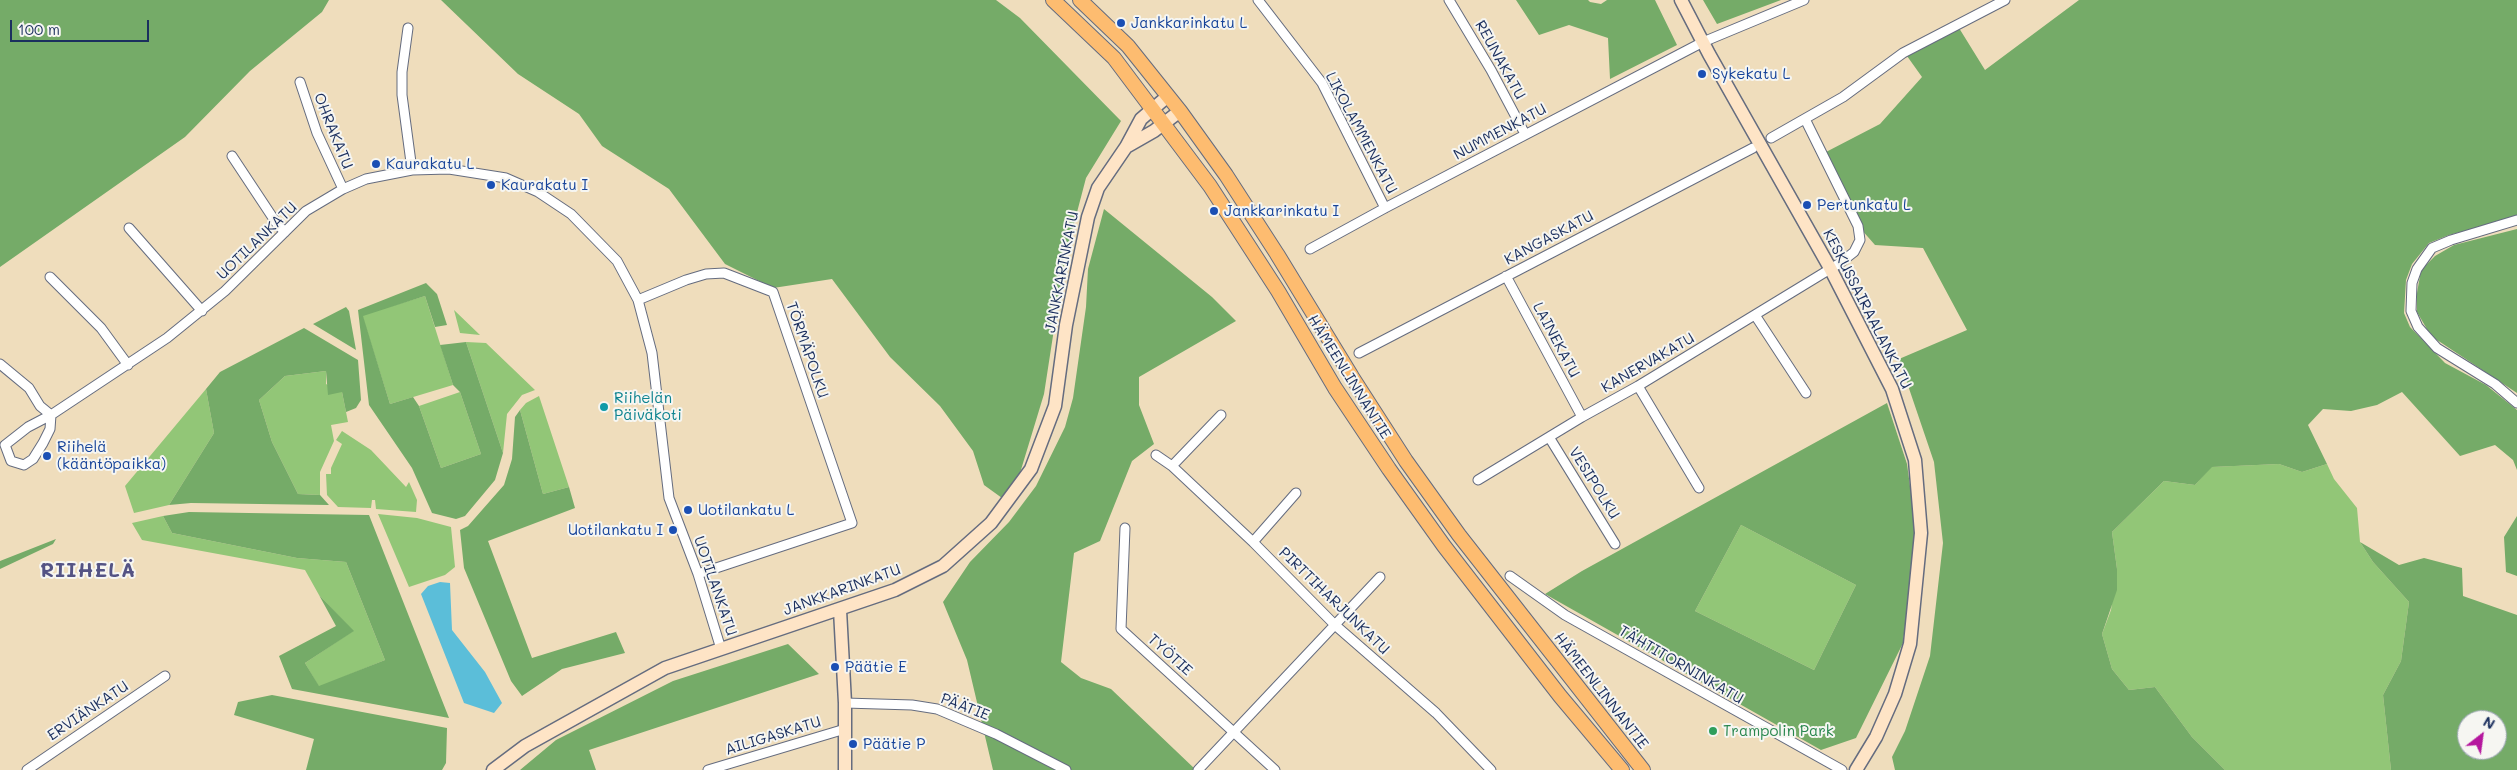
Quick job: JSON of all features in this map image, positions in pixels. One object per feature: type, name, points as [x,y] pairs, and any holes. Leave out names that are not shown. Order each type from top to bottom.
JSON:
[{"type":"main road","name":"HÄMEENLINNANTIE","points":[[1052,0],[1114,58],[1164,123],[1210,186],[1278,292],[1335,388],[1389,470],[1554,689],[1622,770]]},
{"type":"main road","name":"HÄMEENLINNANTIE","points":[[1080,0],[1128,46],[1180,111],[1226,175],[1406,461],[1459,535],[1643,770]]},
{"type":"street","name":"LIKOLAMMENKATU","points":[[1258,0],[1322,83],[1384,208]]},
{"type":"street","name":"REUNAKATU","points":[[1449,0],[1492,70],[1525,134]]},
{"type":"street","name":"KESKUSSAIRAALANKATU","points":[[1681,0],[1830,268],[1892,389],[1915,460],[1921,533],[1910,644],[1895,694],[1876,737],[1856,770]]},
{"type":"street","name":"NUMMENKATU","points":[[1310,249],[1384,208],[1703,42],[1804,0]]},
{"type":"street","points":[[1771,138],[1843,97],[1904,53],[2005,0]]},
{"type":"street","points":[[408,28],[402,72],[402,95],[412,170]]},
{"type":"street","name":"OHRAKATU","points":[[300,82],[317,133],[343,189]]},
{"type":"street","name":"JANKKARINKATU","points":[[493,770],[524,746],[596,704],[665,668],[895,590],[943,566],[991,523],[1031,469],[1055,406],[1066,325],[1088,217],[1098,188],[1126,147],[1141,119],[1168,96]]},
{"type":"street","name":"JANKKARINKATU","points":[[1126,147],[1154,131],[1180,111]]},
{"type":"street","name":"KANERVAKATU","points":[[1478,480],[1582,417],[1638,386],[1854,252],[1860,240],[1858,226],[1805,119]]},
{"type":"street","name":"KANGASKATU","points":[[1359,353],[1753,148]]},
{"type":"street","points":[[232,156],[277,224],[285,232]]},
{"type":"street","name":"UOTILANKATU","points":[[51,415],[50,428],[33,459],[24,465],[11,461],[5,445],[28,426],[51,415],[128,365],[202,311],[306,211],[343,189],[366,180],[412,170],[448,169],[478,172],[506,178],[538,192],[571,214],[617,261],[638,300],[652,353],[669,498],[698,574],[722,649]]},
{"type":"street","points":[[2517,220],[2451,240],[2432,248],[2417,269],[2412,283],[2411,310],[2418,327],[2437,348],[2495,384],[2517,403]]},
{"type":"street","points":[[128,228],[202,311]]},
{"type":"street","name":"TÖRMÄPOLKU","points":[[638,300],[686,280],[706,274],[724,273],[773,292],[852,523],[698,574]]},
{"type":"street","name":"LAINEKATU","points":[[1506,276],[1582,417]]},
{"type":"street","points":[[50,277],[101,328],[128,365]]},
{"type":"street","points":[[1755,315],[1806,393]]},
{"type":"street","points":[[0,364],[29,388],[40,406],[51,415]]},
{"type":"street","points":[[1638,386],[1699,488]]},
{"type":"street","points":[[1172,466],[1220,415]]},
{"type":"street","name":"VESIPOLKU","points":[[1549,437],[1615,544]]},
{"type":"street","name":"PIRTTIHARJUNKATU","points":[[1156,455],[1172,466],[1335,625],[1436,713],[1490,770]]},
{"type":"street","points":[[1252,542],[1296,493]]},
{"type":"street","name":"TYÖTIE","points":[[1126,528],[1121,629],[1275,770]]},
{"type":"street","name":"TÄHTITORNINKATU","points":[[1510,576],[1564,615],[1842,770]]},
{"type":"street","points":[[1198,770],[1380,577]]},
{"type":"street","points":[[840,610],[846,728],[845,770]]},
{"type":"street","name":"ERVIÄNKATU","points":[[27,770],[165,676]]},
{"type":"street","name":"PÄÄTIE","points":[[845,703],[912,705],[937,709],[996,734],[1066,770]]},
{"type":"street","name":"AILIGASKATU","points":[[708,770],[846,728]]},
{"type":"green space","points":[[0,0],[329,0],[322,12],[250,71],[185,137],[0,267]]},
{"type":"green space","points":[[441,0],[996,0],[1020,18],[1121,121],[1086,178],[1065,258],[1044,394],[1020,473],[1002,498],[984,485],[973,451],[940,406],[890,357],[832,279],[773,288],[725,264],[669,189],[602,146],[579,114],[518,74]]},
{"type":"green space","points":[[1516,0],[1588,0],[1601,4],[1607,0],[1655,0],[1677,45],[1610,79],[1608,38],[1569,25],[1539,35]]},
{"type":"green space","points":[[1703,0],[1781,0],[1717,24]]},
{"type":"green space","points":[[2079,0],[2517,0],[2517,217],[2449,235],[2429,243],[2412,264],[2406,280],[2404,313],[2410,327],[2445,363],[2486,385],[2517,410],[2517,470],[2513,460],[2495,445],[2460,456],[2402,392],[2377,405],[2351,411],[2323,409],[2308,425],[2327,464],[2302,472],[2279,464],[2212,467],[2195,485],[2164,481],[2112,532],[2117,569],[2117,590],[2102,634],[2112,669],[2129,690],[2155,687],[2192,737],[2225,770],[1895,770],[1892,757],[1905,731],[1930,656],[1943,543],[1934,462],[1899,359],[1967,330],[1923,248],[1875,245],[1861,229],[1826,152],[1880,124],[1922,77],[1907,56],[1959,28],[1985,70]]},
{"type":"green space","points":[[1104,209],[1212,297],[1236,321],[1139,377],[1139,405],[1154,444],[1132,461],[1100,541],[1074,553],[1061,662],[1081,678],[1111,689],[1196,770],[993,770],[967,660],[943,602],[970,562],[1009,522],[1036,486],[1065,427],[1073,398],[1086,307],[1088,269]]},
{"type":"green space","points":[[2517,229],[2517,393],[2431,336],[2417,312],[2417,293],[2421,270],[2435,256],[2454,245]]},
{"type":"green space","points":[[426,283],[437,294],[447,325],[435,327],[425,296],[363,316],[390,404],[413,397],[419,406],[441,468],[481,454],[460,392],[453,385],[440,345],[466,342],[503,453],[495,480],[465,516],[456,519],[432,513],[412,468],[369,405],[358,310]]},
{"type":"green space","points":[[425,296],[453,385],[390,404],[362,315]]},
{"type":"green space","points":[[346,307],[349,311],[356,350],[313,324]]},
{"type":"green space","points":[[454,310],[480,335],[460,333]]},
{"type":"green space","points":[[304,328],[358,360],[361,400],[356,408],[346,412],[342,392],[328,395],[326,371],[285,376],[259,400],[272,442],[298,494],[320,495],[329,505],[191,503],[169,505],[214,433],[206,389],[220,372]]},
{"type":"green space","points":[[466,342],[486,343],[535,390],[522,395],[507,414],[503,453]]},
{"type":"green space","points":[[326,371],[326,384],[342,392],[348,422],[331,425],[334,441],[320,472],[320,495],[298,494],[272,442],[259,400],[285,376]]},
{"type":"green space","points":[[206,389],[214,433],[169,505],[134,513],[125,486]]},
{"type":"green space","points":[[460,392],[481,454],[441,468],[419,406]]},
{"type":"green space","points":[[539,396],[569,487],[543,494],[520,410],[526,403]]},
{"type":"green space","points":[[1887,403],[1907,464],[1916,530],[1903,643],[1856,738],[1821,750],[1545,594],[1582,571]],"holes":[[[1741,525],[1856,585],[1814,670],[1695,611]]]},
{"type":"green space","points":[[520,410],[543,494],[569,487],[575,508],[488,541],[532,658],[616,632],[625,653],[562,669],[522,696],[511,681],[464,568],[460,530],[468,526],[504,485],[512,459],[515,417]]},
{"type":"green space","points":[[342,431],[371,450],[406,487],[409,482],[417,500],[416,512],[376,509],[375,500],[372,500],[371,508],[338,507],[327,495],[326,474],[331,474],[331,468],[342,444],[336,440]]},
{"type":"green space","points":[[2279,464],[2302,472],[2327,464],[2334,479],[2357,508],[2360,542],[2373,562],[2409,602],[2401,661],[2383,695],[2391,770],[2225,770],[2192,737],[2155,687],[2129,690],[2112,669],[2102,634],[2111,610],[2117,569],[2112,532],[2164,481],[2195,485],[2211,467]]},
{"type":"green space","points":[[189,512],[369,515],[449,718],[292,689],[279,656],[336,626],[319,595],[354,631],[305,663],[319,686],[385,660],[346,562],[297,558],[172,533],[163,516]]},
{"type":"green space","points":[[378,514],[417,518],[451,527],[455,567],[445,575],[409,587]]},
{"type":"green space","points":[[163,516],[172,533],[297,558],[346,562],[385,660],[319,687],[305,663],[353,631],[319,595],[305,570],[142,540],[132,523]]},
{"type":"green space","points":[[2517,516],[2517,576],[2506,572],[2504,537]]},
{"type":"green space","points":[[1741,525],[1856,585],[1814,670],[1695,611]]},
{"type":"green space","points":[[56,539],[53,544],[0,569],[0,561]]},
{"type":"green space","points":[[2360,542],[2399,565],[2424,558],[2462,568],[2463,596],[2517,615],[2517,770],[2391,770],[2383,695],[2401,661],[2409,602],[2373,562]]},
{"type":"green space","points":[[788,644],[819,674],[589,750],[596,770],[520,770],[556,740],[673,681]]},
{"type":"green space","points":[[272,695],[447,728],[446,763],[442,770],[306,770],[314,739],[234,715],[238,702]]},
{"type":"water","points":[[440,582],[450,583],[452,630],[485,672],[502,703],[494,713],[464,703],[421,594],[428,586]]},
{"type":"place","name":"Jankkarinkatu L","points":[[1121,23]]},
{"type":"place","name":"Sykekatu L","points":[[1702,74]]},
{"type":"place","name":"Kaurakatu L","points":[[376,164]]},
{"type":"place","name":"Kaurakatu I","points":[[491,185]]},
{"type":"place","name":"Pertunkatu L","points":[[1807,205]]},
{"type":"place","name":"Jankkarinkatu I","points":[[1214,211]]},
{"type":"place","name":"Riihelän Päiväkoti","points":[[604,407]]},
{"type":"place","name":"Riihelä (kääntöpaikka)","points":[[47,456]]},
{"type":"place","name":"Uotilankatu L","points":[[688,510]]},
{"type":"place","name":"Uotilankatu I","points":[[673,530]]},
{"type":"place","name":"Päätie E","points":[[835,667]]},
{"type":"place","name":"Trampolin Park","points":[[1713,731]]},
{"type":"place","name":"Päätie P","points":[[853,744]]},
{"type":"district","name":"RIIHELÄ","points":[[88,571]]}]
